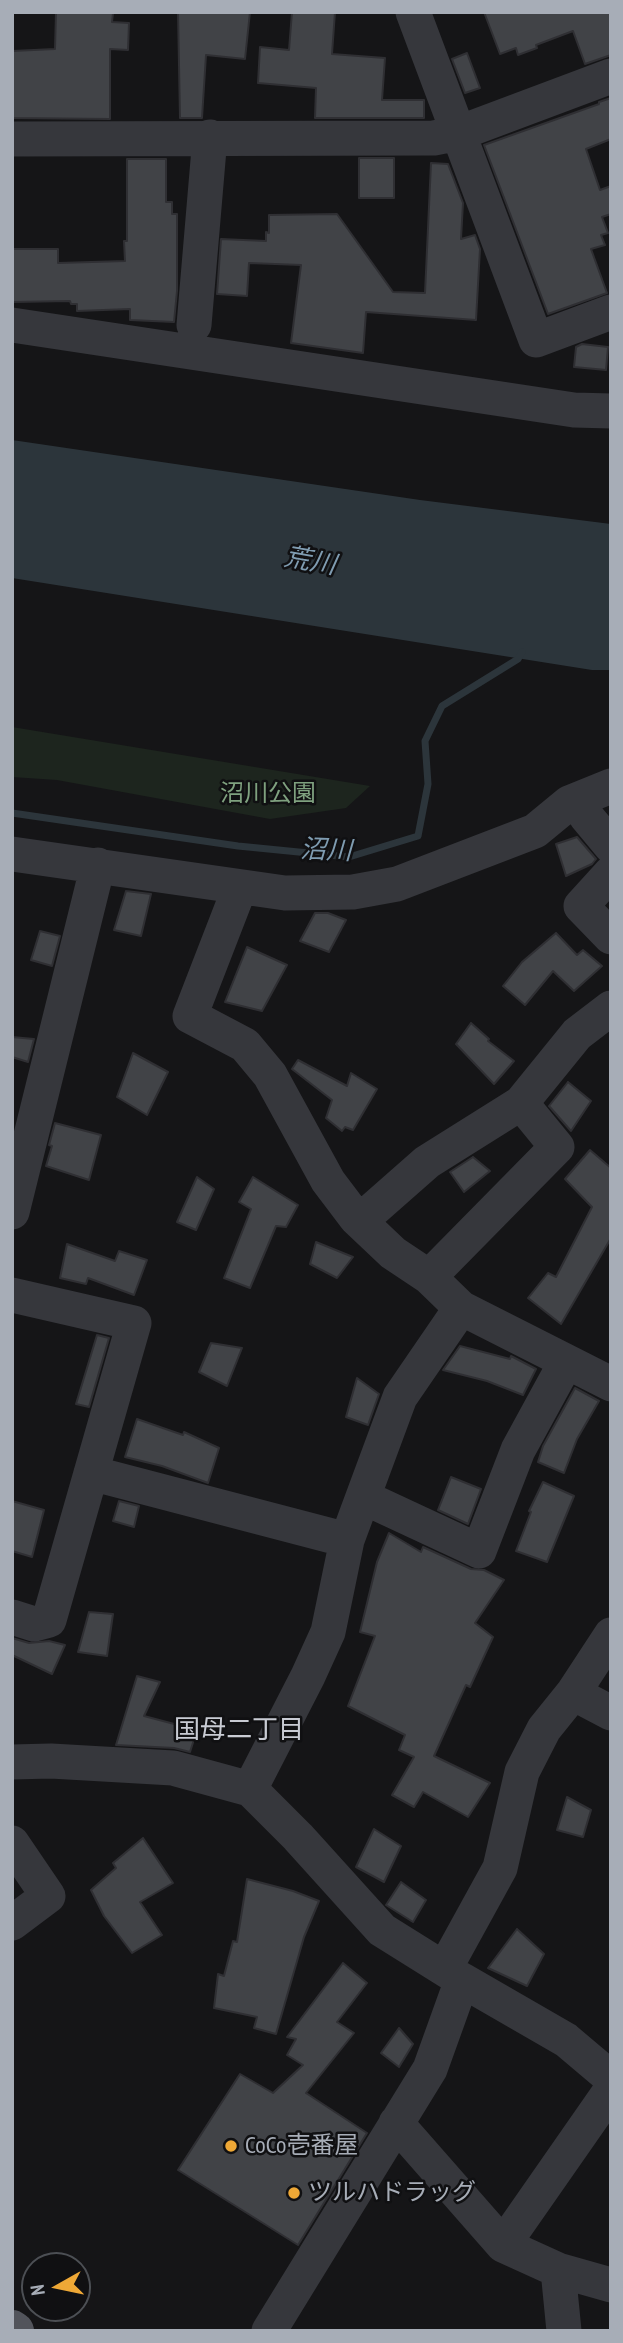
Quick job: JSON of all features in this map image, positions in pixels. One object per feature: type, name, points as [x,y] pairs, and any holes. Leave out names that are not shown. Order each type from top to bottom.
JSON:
[{"type":"street","points":[[413,12],[536,340],[611,312]]},
{"type":"street","points":[[12,139],[434,138],[459,133],[611,76]]},
{"type":"street","points":[[194,325],[209,137]]},
{"type":"street","points":[[12,326],[574,410],[611,411]]},
{"type":"street","points":[[535,831],[569,803],[611,786]]},
{"type":"street","points":[[12,854],[285,893],[364,890],[397,884],[535,831],[599,815],[611,846]]},
{"type":"street","points":[[12,1212],[99,865]]},
{"type":"street","points":[[611,873],[581,906],[611,937]]},
{"type":"street","points":[[240,887],[190,1016],[245,1045],[270,1075],[328,1181],[360,1221],[393,1253],[429,1277],[461,1308],[611,1384]]},
{"type":"street","points":[[360,1221],[427,1162],[521,1103],[577,1034],[611,1008]]},
{"type":"street","points":[[429,1277],[557,1147],[521,1103]]},
{"type":"street","points":[[12,1295],[134,1323],[49,1620],[34,1624],[12,1617]]},
{"type":"street","points":[[250,1789],[328,1632],[347,1540],[400,1396],[461,1308]]},
{"type":"street","points":[[363,1497],[479,1551],[519,1450],[566,1362]]},
{"type":"street","points":[[91,1473],[347,1540]]},
{"type":"street","points":[[269,2331],[430,2069],[453,1974],[500,1868],[522,1772],[544,1729],[573,1693],[611,1635]]},
{"type":"street","points":[[573,1693],[611,1713]]},
{"type":"street","points":[[12,1762],[86,1762],[173,1768],[250,1789],[383,1930],[566,2040],[611,2078]]},
{"type":"street","points":[[12,1843],[48,1896],[12,1923]]},
{"type":"street","points":[[503,2245],[611,2090]]},
{"type":"street","points":[[396,2123],[503,2245],[558,2270],[611,2285]]},
{"type":"street","points":[[558,2270],[564,2331]]},
{"type":"green space","name":"沼川公園","points":[[12,727],[370,786],[346,808],[270,819],[57,780],[12,777]]},
{"type":"water","name":"荒川","points":[[12,440],[420,500],[611,524],[611,670],[592,670],[12,578]]},
{"type":"building","points":[[56,12],[113,13],[112,22],[129,23],[128,50],[110,49],[110,119],[12,118],[12,51],[55,49]]},
{"type":"building","points":[[178,12],[250,12],[245,59],[206,55],[202,118],[180,118]]},
{"type":"building","points":[[292,12],[335,12],[332,54],[385,58],[382,100],[424,100],[424,118],[315,118],[316,88],[258,83],[260,47],[289,50]]},
{"type":"building","points":[[484,12],[611,12],[611,55],[585,64],[573,31],[518,55],[516,48],[500,54]]},
{"type":"building","points":[[467,53],[480,88],[465,93],[452,59]]},
{"type":"building","points":[[611,98],[611,139],[586,149],[600,190],[611,186],[611,214],[602,217],[608,233],[601,235],[605,245],[591,249],[607,293],[548,314],[484,145]]},
{"type":"building","points":[[359,158],[394,158],[394,198],[359,198]]},
{"type":"building","points":[[127,159],[166,159],[166,202],[172,202],[172,214],[177,214],[177,291],[174,322],[130,320],[130,309],[77,311],[77,304],[71,304],[70,301],[12,302],[12,249],[58,249],[58,263],[125,261]]},
{"type":"building","points":[[431,163],[448,164],[463,203],[461,239],[475,235],[480,249],[476,320],[366,312],[363,353],[291,343],[301,265],[249,263],[247,296],[217,294],[221,239],[266,241],[269,215],[337,214],[393,292],[425,293]]},
{"type":"building","points":[[582,344],[608,347],[606,370],[574,367],[576,347]]},
{"type":"building","points":[[577,837],[596,859],[592,864],[566,876],[556,844]]},
{"type":"building","points":[[126,891],[151,894],[141,936],[114,930]]},
{"type":"building","points":[[315,913],[328,913],[346,920],[329,952],[300,941]]},
{"type":"building","points":[[40,931],[60,936],[52,966],[31,960]]},
{"type":"building","points":[[556,933],[577,955],[583,950],[602,966],[574,991],[553,971],[525,1005],[503,986],[522,962]]},
{"type":"building","points":[[247,947],[287,965],[262,1011],[225,1002]]},
{"type":"building","points":[[471,1023],[489,1039],[488,1041],[514,1061],[494,1084],[456,1044]]},
{"type":"building","points":[[12,1037],[34,1039],[28,1062],[12,1057]]},
{"type":"building","points":[[133,1053],[168,1072],[147,1115],[117,1097]]},
{"type":"building","points":[[298,1060],[347,1086],[351,1073],[377,1089],[353,1130],[345,1127],[342,1131],[326,1118],[332,1100],[292,1069]]},
{"type":"building","points":[[568,1082],[591,1101],[571,1131],[549,1106]]},
{"type":"building","points":[[55,1123],[101,1135],[89,1180],[46,1166]]},
{"type":"building","points":[[590,1150],[611,1168],[611,1238],[561,1324],[528,1298],[548,1273],[556,1277],[592,1207],[565,1179]]},
{"type":"building","points":[[473,1157],[490,1171],[464,1192],[450,1172]]},
{"type":"building","points":[[197,1177],[214,1189],[196,1230],[177,1222]]},
{"type":"building","points":[[253,1177],[298,1205],[286,1227],[276,1226],[250,1288],[224,1278],[251,1209],[239,1202]]},
{"type":"building","points":[[316,1242],[353,1257],[337,1278],[310,1264]]},
{"type":"building","points":[[67,1244],[115,1261],[119,1251],[147,1260],[134,1295],[88,1278],[86,1284],[60,1278]]},
{"type":"building","points":[[97,1335],[109,1338],[89,1407],[76,1404]]},
{"type":"building","points":[[211,1343],[242,1348],[227,1386],[199,1372]]},
{"type":"building","points":[[460,1346],[510,1359],[511,1356],[536,1369],[523,1395],[487,1381],[443,1370]]},
{"type":"building","points":[[357,1378],[379,1394],[368,1425],[346,1417]]},
{"type":"building","points":[[575,1388],[599,1401],[577,1439],[564,1473],[538,1462],[543,1446]]},
{"type":"building","points":[[137,1419],[183,1435],[184,1432],[219,1448],[208,1483],[162,1466],[125,1457]]},
{"type":"building","points":[[451,1477],[481,1489],[468,1524],[438,1510]]},
{"type":"building","points":[[543,1482],[574,1496],[547,1562],[516,1551],[531,1512],[529,1511]]},
{"type":"building","points":[[12,1501],[44,1510],[32,1557],[12,1551]]},
{"type":"building","points":[[119,1501],[139,1506],[134,1527],[113,1521]]},
{"type":"building","points":[[389,1533],[421,1552],[423,1547],[471,1569],[484,1570],[504,1580],[475,1623],[493,1637],[470,1687],[466,1685],[434,1756],[490,1783],[468,1817],[423,1792],[414,1807],[392,1795],[414,1757],[399,1750],[405,1735],[348,1706],[375,1636],[360,1632],[377,1562]]},
{"type":"building","points":[[89,1612],[113,1614],[107,1656],[78,1652]]},
{"type":"building","points":[[12,1638],[29,1643],[49,1641],[65,1645],[52,1674],[12,1655]]},
{"type":"building","points":[[137,1676],[160,1682],[144,1716],[197,1730],[190,1752],[174,1748],[116,1745]]},
{"type":"building","points":[[567,1797],[591,1810],[583,1837],[557,1830]]},
{"type":"building","points":[[374,1829],[401,1846],[384,1882],[356,1867]]},
{"type":"building","points":[[143,1838],[173,1883],[140,1902],[162,1935],[132,1953],[104,1916],[91,1890],[116,1868],[113,1863]]},
{"type":"building","points":[[247,1879],[319,1901],[304,1937],[276,2034],[254,2028],[257,2017],[214,2008],[218,1974],[224,1976],[233,1941],[237,1942]]},
{"type":"building","points":[[401,1882],[426,1900],[413,1922],[386,1905]]},
{"type":"building","points":[[517,1929],[544,1954],[527,1986],[488,1968]]},
{"type":"building","points":[[343,1963],[367,1983],[337,2022],[354,2033],[306,2093],[367,2133],[298,2245],[178,2170],[240,2074],[273,2093],[303,2065],[287,2055],[296,2039],[287,2037]]},
{"type":"building","points":[[399,2028],[413,2044],[399,2067],[381,2053]]},
{"type":"waterway","name":"沼川","points":[[12,813],[238,846],[349,857],[418,836],[428,784],[425,741],[442,706],[518,659],[522,652]]},
{"type":"place","name":"CoCo壱番屋","points":[[231,2146]]},
{"type":"place","name":"ツルハドラッグ","points":[[294,2193]]},
{"type":"district","name":"国母二丁目","points":[[239,1731]]}]
